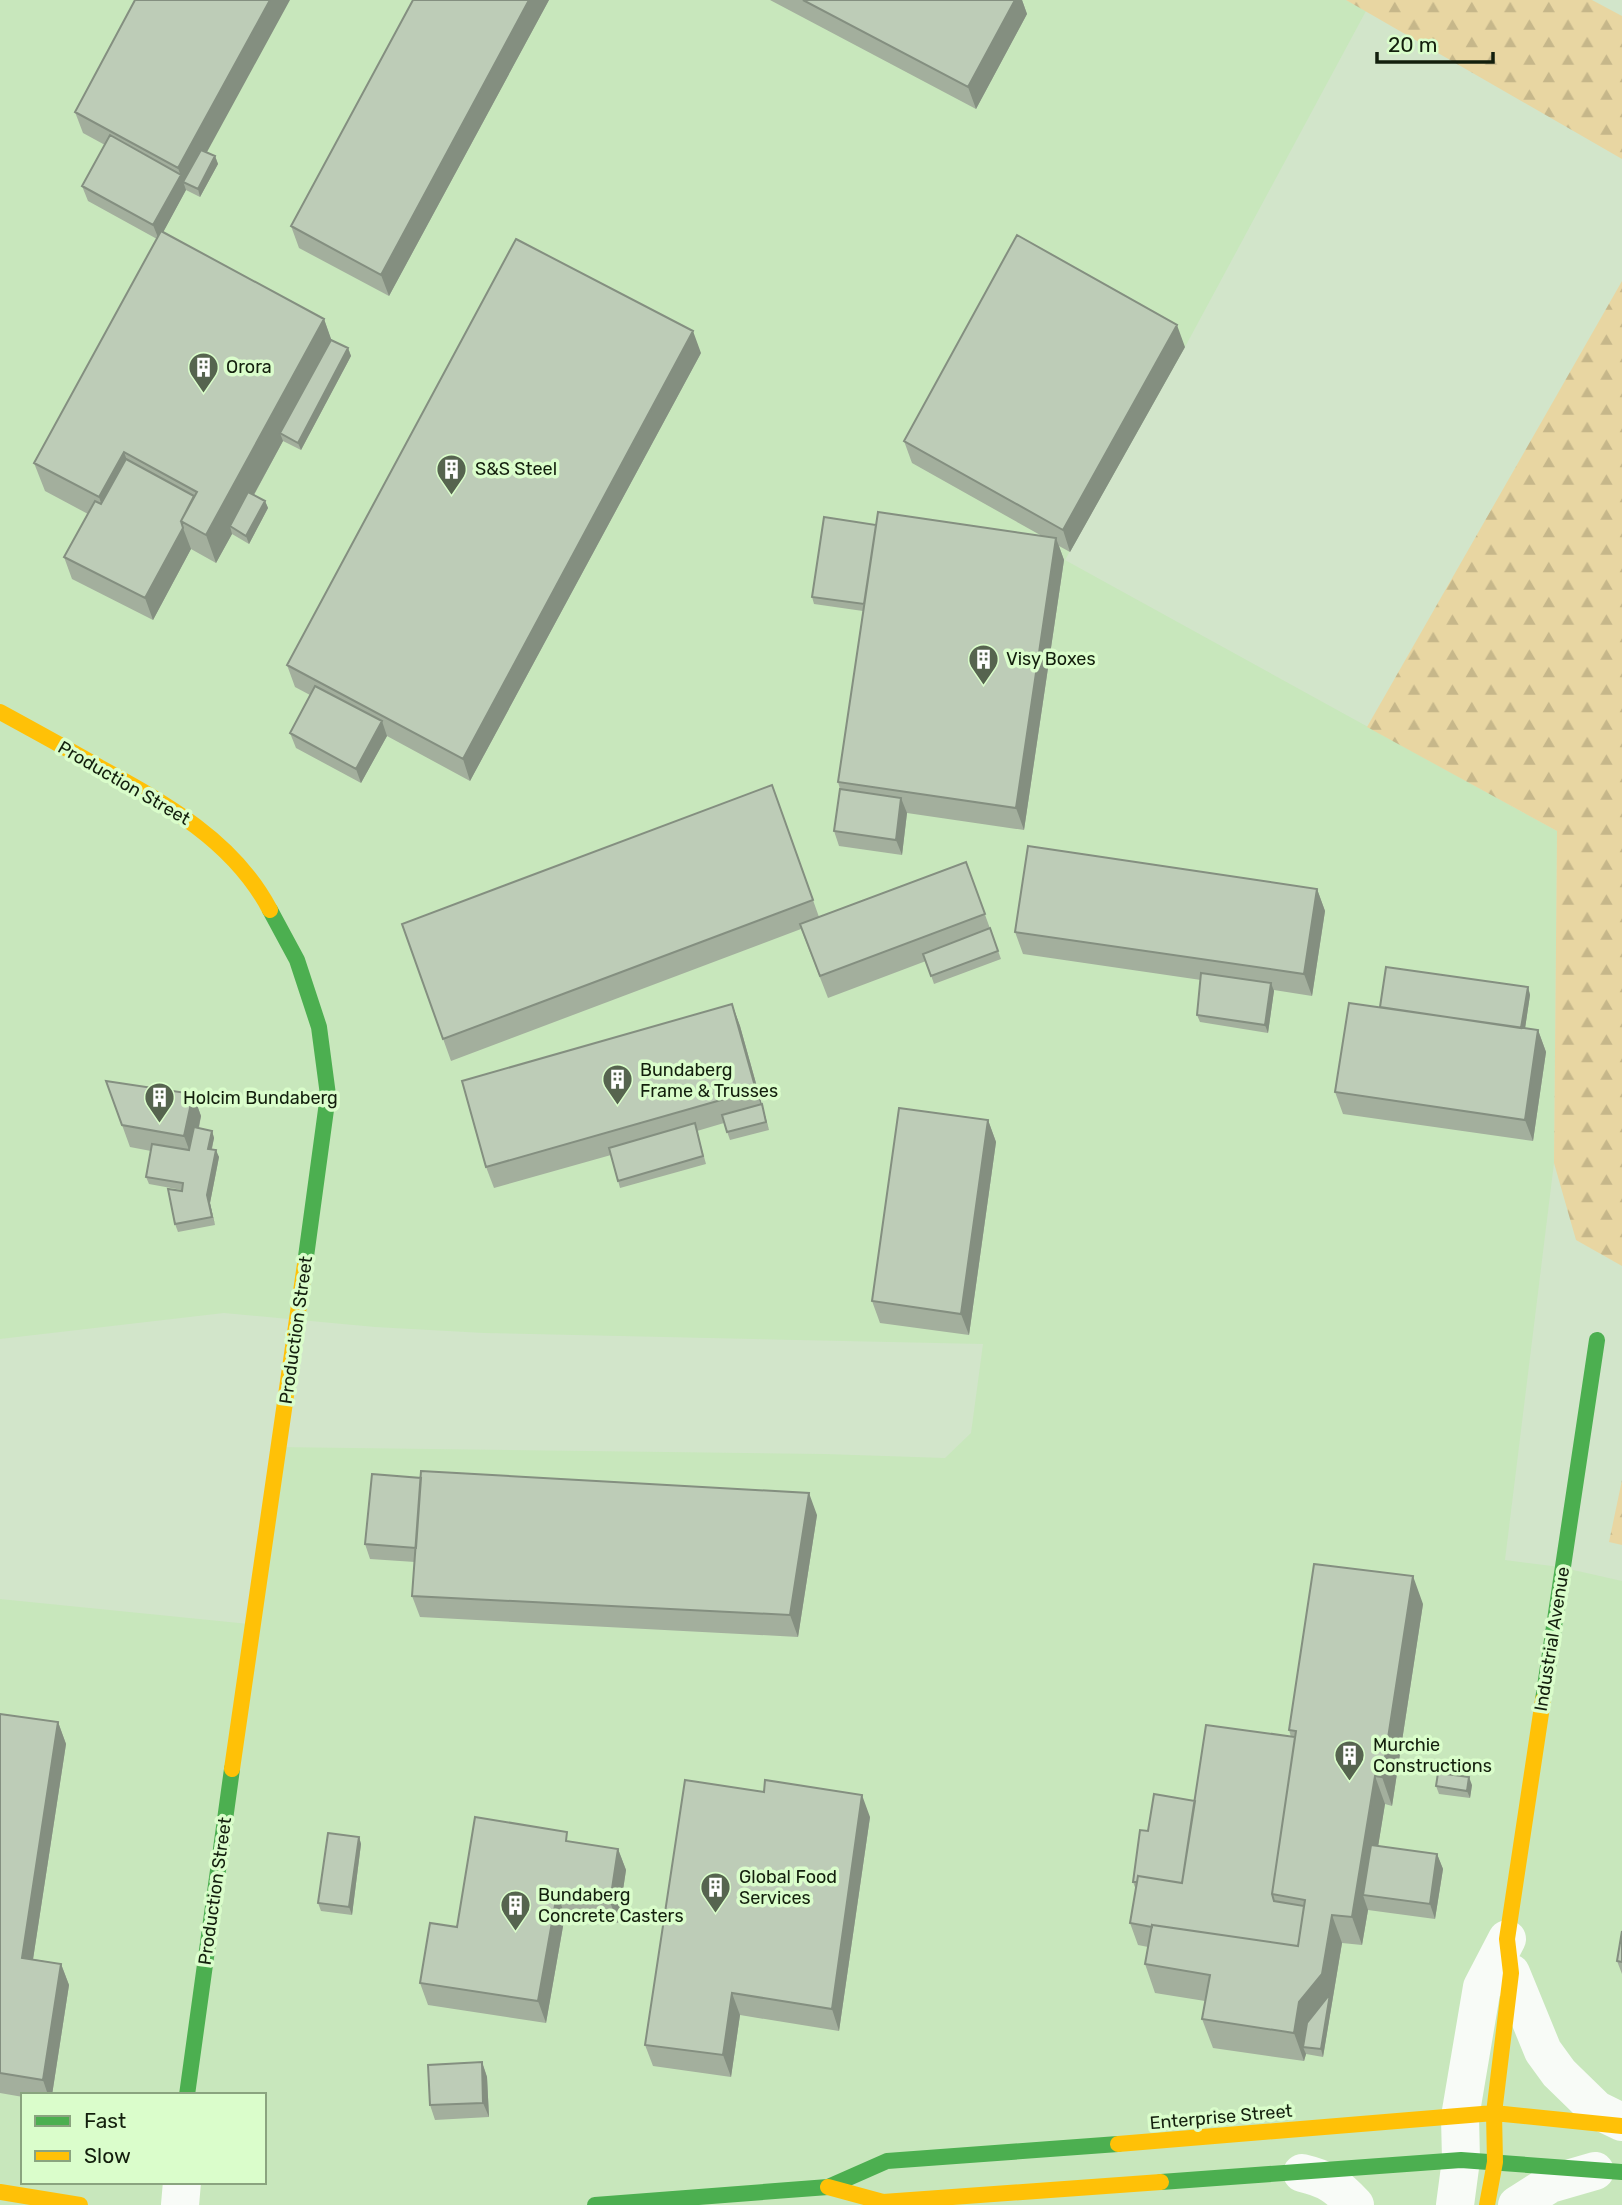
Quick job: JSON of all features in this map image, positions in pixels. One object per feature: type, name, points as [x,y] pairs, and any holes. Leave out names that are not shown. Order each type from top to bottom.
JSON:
[{"type":"street","name":"Production Street","points":[[0,712],[145,792],[198,826],[238,863],[264,898],[297,960],[319,1027],[328,1095],[187,2093]]},
{"type":"street","name":"Industrial Avenue","points":[[1487,2205],[1478,2161],[1482,1987],[1509,1956],[1597,1340]]},
{"type":"street","points":[[1509,1956],[1543,2051],[1559,2073],[1597,2110],[1622,2124]]},
{"type":"street","name":"Enterprise Street","points":[[595,2205],[828,2187],[887,2161],[1477,2115],[1622,2124]]},
{"type":"street","name":"Industrial Avenue","points":[[1455,2205],[1478,2161]]},
{"type":"street","name":"Enterprise Street","points":[[828,2187],[883,2202],[1478,2161],[1611,2171]]},
{"type":"street","points":[[1517,2205],[1550,2184],[1611,2171]]},
{"type":"street","points":[[1302,2173],[1324,2178],[1338,2187],[1355,2205]]},
{"type":"street","points":[[180,2205],[182,2184]]},
{"type":"street","points":[[0,2192],[80,2205]]},
{"type":"shaded area","points":[[0,0],[1346,0],[1366,11],[1185,347],[1065,560],[1557,831],[1554,1163],[1505,1560],[1560,1567],[1622,1581],[1622,2205],[0,2205],[0,1599],[249,1624],[273,1447],[945,1458],[971,1433],[983,1344],[484,1333],[375,1327],[224,1313],[0,1339]]},
{"type":"green space","points":[[1346,0],[1592,0],[1622,16],[1622,159]]},
{"type":"green space","points":[[1622,281],[1622,1266],[1576,1240],[1554,1163],[1557,831],[1367,727]]},
{"type":"green space","points":[[1622,1480],[1622,1545],[1609,1542]]},
{"type":"building","points":[[135,0],[270,0],[178,168],[75,112]]},
{"type":"building","points":[[413,0],[529,0],[381,275],[291,226]]},
{"type":"building","points":[[803,0],[1015,0],[968,87]]},
{"type":"building","points":[[110,135],[181,175],[153,225],[82,186]]},
{"type":"building","points":[[201,150],[215,156],[198,189],[183,182]]},
{"type":"building","name":"Orora","points":[[161,231],[324,319],[206,535],[181,521],[197,492],[124,452],[99,497],[34,463]]},
{"type":"building","points":[[1017,235],[1177,325],[1063,530],[904,441]]},
{"type":"building","points":[[516,239],[693,331],[463,759],[287,665]]},
{"type":"building","points":[[331,340],[348,348],[298,443],[280,433]]},
{"type":"building","points":[[126,459],[194,496],[181,521],[183,528],[145,598],[64,557],[95,501],[101,504]]},
{"type":"building","points":[[248,492],[265,501],[246,536],[230,526]]},
{"type":"building","points":[[878,512],[1056,538],[1016,808],[838,782]]},
{"type":"building","points":[[824,517],[876,525],[864,604],[812,597]]},
{"type":"building","points":[[315,686],[382,721],[356,769],[290,733]]},
{"type":"building","points":[[772,785],[813,900],[443,1039],[402,924]]},
{"type":"building","points":[[840,789],[901,798],[896,840],[834,831]]},
{"type":"building","points":[[1028,846],[1317,889],[1304,974],[1015,932]]},
{"type":"building","points":[[966,862],[985,914],[820,976],[800,924]]},
{"type":"building","points":[[990,928],[998,951],[931,976],[923,954]]},
{"type":"building","points":[[1386,967],[1528,987],[1521,1028],[1380,1007]]},
{"type":"building","points":[[1201,973],[1271,983],[1265,1025],[1197,1015]]},
{"type":"building","points":[[1349,1003],[1538,1030],[1525,1120],[1335,1092]]},
{"type":"building","name":"Bundaberg Frame & Trusses","points":[[732,1004],[756,1090],[486,1167],[462,1081]]},
{"type":"building","points":[[106,1081],[193,1094],[184,1136],[122,1125]]},
{"type":"building","points":[[762,1104],[766,1122],[727,1132],[722,1115]]},
{"type":"building","points":[[899,1108],[988,1120],[961,1314],[872,1301]]},
{"type":"building","points":[[695,1123],[703,1156],[618,1181],[609,1148]]},
{"type":"building","points":[[194,1127],[212,1131],[208,1149],[216,1150],[207,1195],[212,1217],[175,1224],[168,1189],[182,1191],[183,1183],[146,1177],[152,1144],[189,1150]]},
{"type":"building","points":[[421,1471],[809,1493],[790,1615],[412,1596]]},
{"type":"building","points":[[372,1474],[421,1478],[416,1548],[365,1544]]},
{"type":"building","points":[[1314,1564],[1413,1576],[1382,1777],[1375,1776],[1352,1917],[1332,1915],[1322,1974],[1299,2002],[1294,2033],[1202,2019],[1210,1975],[1145,1964],[1152,1925],[1298,1946],[1305,1900],[1272,1894],[1296,1731],[1289,1730]]},
{"type":"building","points":[[0,1714],[58,1722],[22,1958],[61,1964],[43,2080],[0,2073]]},
{"type":"building","points":[[1206,1725],[1295,1737],[1272,1894],[1274,1901],[1304,1906],[1298,1946],[1130,1923],[1138,1876],[1182,1883]]},
{"type":"building","points":[[1438,1773],[1469,1777],[1467,1791],[1436,1786]]},
{"type":"building","points":[[685,1780],[764,1792],[765,1780],[862,1795],[832,2009],[732,1993],[723,2055],[645,2045]]},
{"type":"building","points":[[1154,1794],[1195,1801],[1182,1883],[1138,1876],[1137,1882],[1133,1882],[1140,1830],[1148,1831]]},
{"type":"building","name":"Bundaberg Concrete Casters","points":[[475,1817],[567,1832],[566,1841],[618,1849],[610,1902],[557,1894],[538,2001],[420,1983],[430,1923],[457,1927]]},
{"type":"building","points":[[328,1833],[359,1837],[349,1907],[318,1903]]},
{"type":"building","points":[[1371,1845],[1437,1854],[1430,1904],[1363,1895]]},
{"type":"building","points":[[1622,1931],[1622,1962],[1617,1961]]},
{"type":"building","points":[[1330,1994],[1321,2049],[1303,2047],[1307,2023]]},
{"type":"building","points":[[482,2062],[483,2103],[430,2105],[428,2065]]},
{"type":"traffic: fast","points":[[270,910],[297,960],[319,1027],[328,1095],[305,1264]]},
{"type":"traffic: fast","points":[[1543,1700],[1597,1340]]},
{"type":"traffic: fast","points":[[187,2093],[232,1769]]},
{"type":"traffic: fast","points":[[595,2205],[828,2187],[887,2161],[1118,2144]]},
{"type":"traffic: fast","points":[[1161,2182],[1461,2160],[1622,2172]]},
{"type":"traffic: slow","points":[[0,712],[148,795],[196,826],[237,864],[270,910]]},
{"type":"traffic: slow","points":[[232,1769],[305,1264]]},
{"type":"traffic: slow","points":[[1487,2205],[1495,2162],[1494,2113],[1511,1973],[1507,1939],[1543,1700]]},
{"type":"traffic: slow","points":[[1118,2144],[1494,2113],[1622,2126]]},
{"type":"traffic: slow","points":[[828,2187],[883,2202],[1161,2182]]},
{"type":"traffic: slow","points":[[0,2192],[80,2205]]},
{"type":"place","name":"Orora","points":[[203,394]]},
{"type":"place","name":"S&S Steel","points":[[452,496]]},
{"type":"place","name":"Visy Boxes","points":[[983,686]]},
{"type":"place","name":"Bundaberg Frame & Trusses","points":[[617,1107]]},
{"type":"place","name":"Holcim Bundaberg","points":[[160,1125]]},
{"type":"place","name":"Murchie Constructions","points":[[1350,1782]]},
{"type":"place","name":"Global Food Services","points":[[716,1914]]},
{"type":"place","name":"Bundaberg Concrete Casters","points":[[515,1932]]}]
